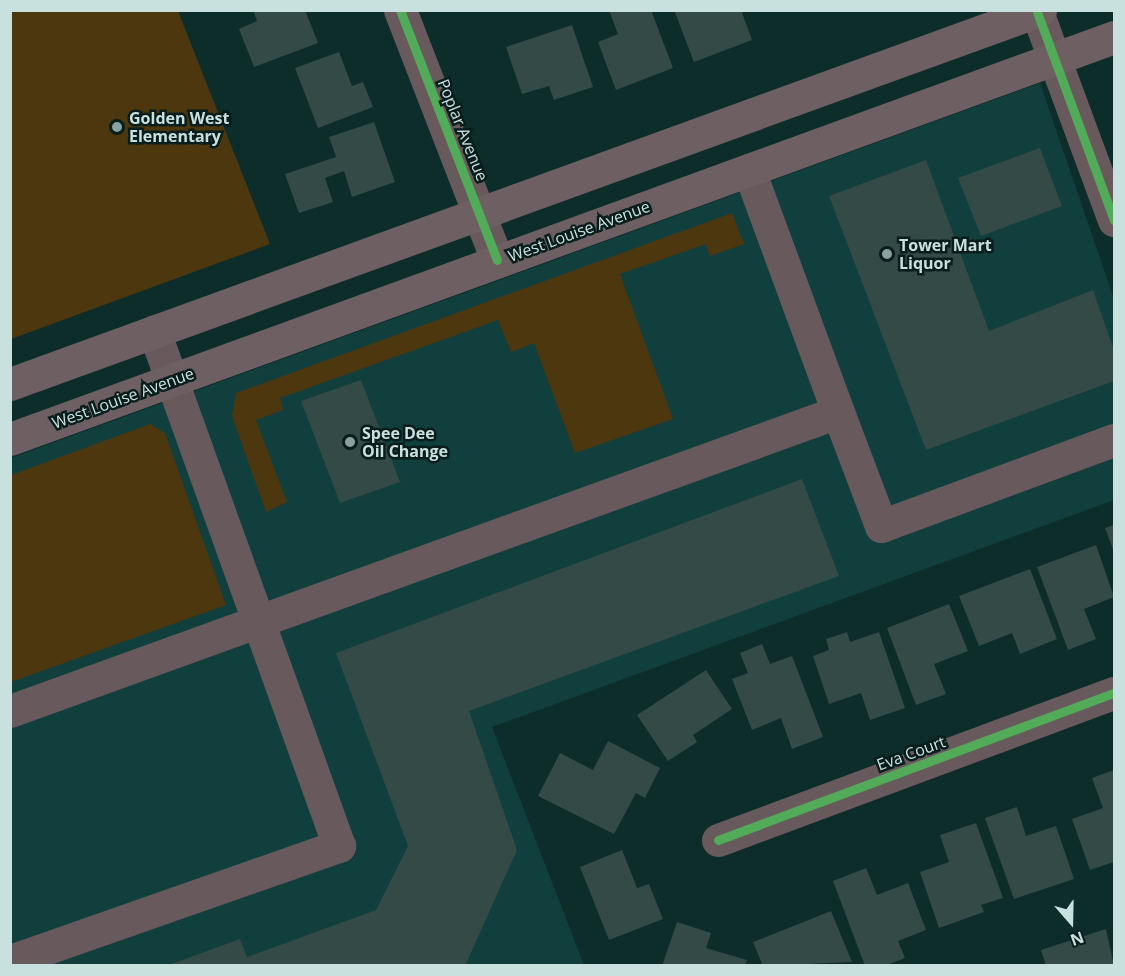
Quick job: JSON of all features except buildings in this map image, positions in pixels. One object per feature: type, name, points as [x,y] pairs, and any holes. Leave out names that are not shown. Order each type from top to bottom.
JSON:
[{"type":"main road","points":[[10,384],[481,216],[1039,11]]},
{"type":"main road","name":"West Louise Avenue","points":[[10,439],[1114,37]]},
{"type":"street","name":"Poplar Avenue","points":[[400,11],[497,260]]},
{"type":"street","points":[[1039,11],[1054,59],[1114,220]]},
{"type":"street","points":[[749,170],[881,526],[1114,440]]},
{"type":"street","points":[[10,961],[339,846],[154,331]]},
{"type":"street","points":[[10,711],[838,412]]},
{"type":"street","name":"Eva Court","points":[[718,840],[1114,693]]},
{"type":"shaded area","name":"Golden West Elementary","points":[[11,10],[178,11],[270,244],[11,339]]},
{"type":"shaded area","points":[[1040,83],[1114,299],[1114,500],[492,727],[584,965],[11,966],[11,458]]},
{"type":"shaded area","points":[[732,213],[744,244],[710,256],[706,244],[620,274],[673,419],[575,453],[534,343],[511,352],[498,320],[280,398],[283,410],[256,420],[287,502],[266,512],[232,416],[236,393]]},
{"type":"shaded area","points":[[150,424],[165,433],[226,605],[11,682],[11,475]]},
{"type":"cycle path","points":[[400,10],[497,260]]},
{"type":"cycle path","points":[[1037,12],[1114,220]]},
{"type":"cycle path","points":[[718,840],[1114,693]]},
{"type":"place","name":"Golden West Elementary","points":[[117,127]]},
{"type":"place","name":"Tower Mart Liquor","points":[[887,254]]},
{"type":"place","name":"Spee Dee Oil Change","points":[[350,442]]}]
